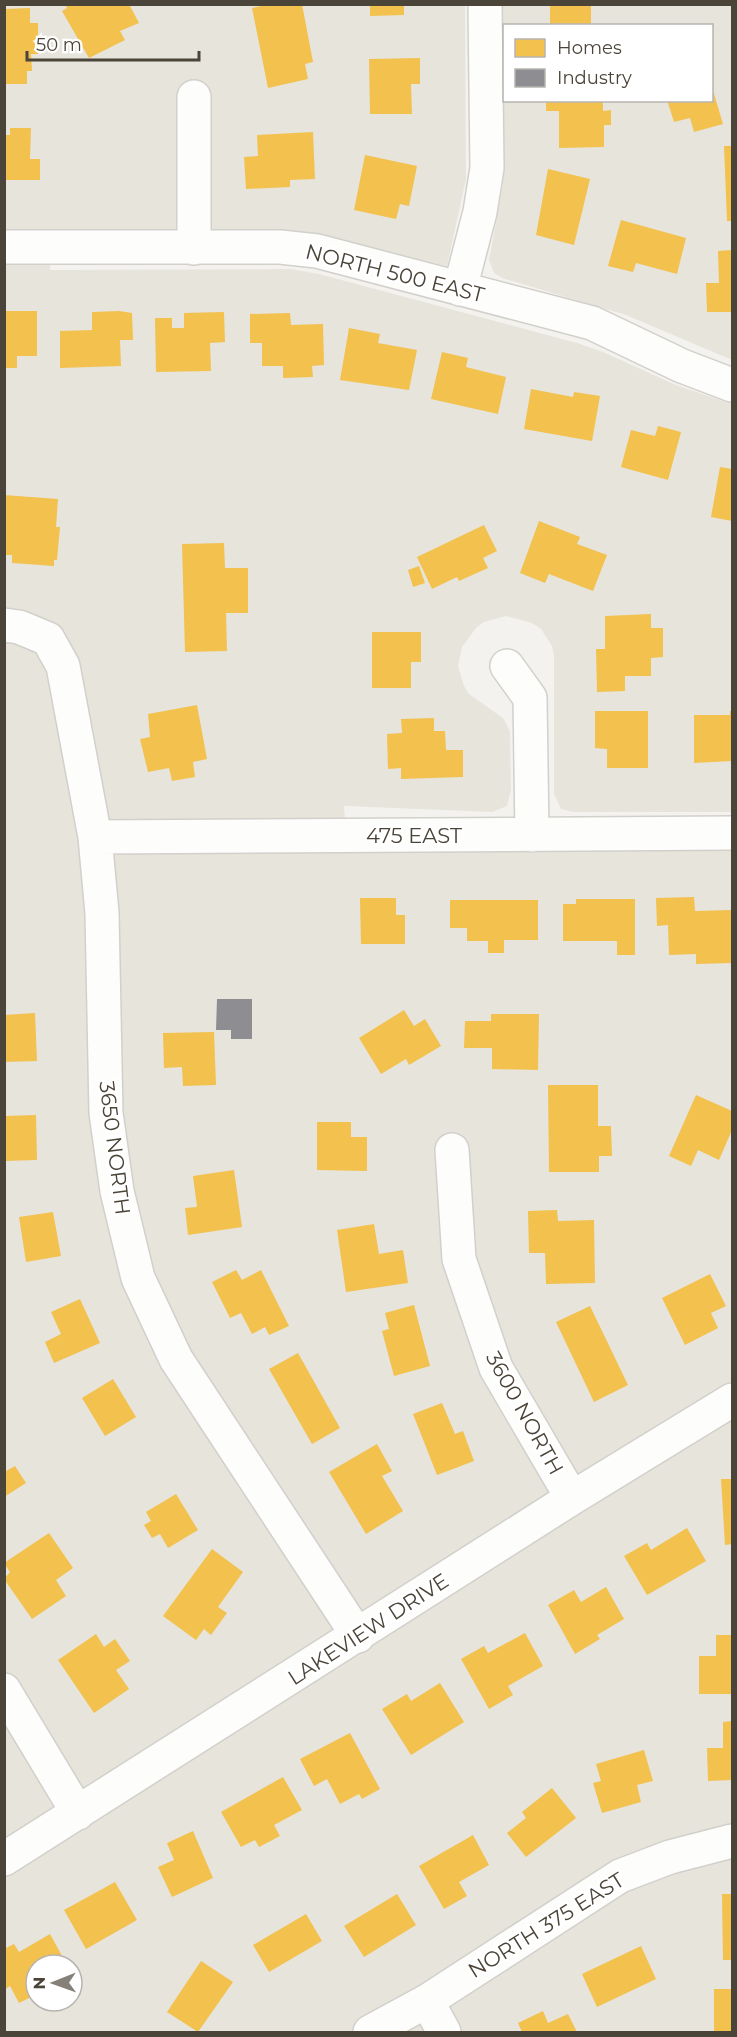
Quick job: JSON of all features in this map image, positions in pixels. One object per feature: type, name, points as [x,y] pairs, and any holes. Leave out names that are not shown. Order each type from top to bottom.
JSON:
[{"type":"street","points":[[460,289],[480,212],[487,168],[485,4]]},
{"type":"street","points":[[194,97],[194,248]]},
{"type":"street","name":"NORTH 500 EAST","points":[[4,248],[280,247],[317,251],[592,323],[682,366],[732,385]]},
{"type":"street","name":"3650 NORTH","points":[[4,625],[19,627],[48,639],[63,666],[94,837],[102,913],[106,1113],[117,1191],[138,1278],[176,1359],[358,1636]]},
{"type":"street","points":[[507,666],[530,698],[532,835]]},
{"type":"street","name":"475 EAST","points":[[94,837],[732,833]]},
{"type":"street","name":"3600 NORTH","points":[[452,1150],[459,1259],[492,1358],[572,1498]]},
{"type":"street","name":"LAKEVIEW DRIVE","points":[[4,1859],[572,1498],[732,1400]]},
{"type":"street","points":[[4,1690],[78,1812]]},
{"type":"street","name":"NORTH 375 EAST","points":[[370,2032],[427,2001],[620,1876],[670,1857],[732,1841]]},
{"type":"street","points":[[427,2001],[444,2032]]},
{"type":"shaded area","points":[[5,5],[465,5],[466,179],[447,266],[288,230],[151,232],[51,229],[50,270],[291,269],[319,274],[577,343],[603,352],[676,385],[732,404],[732,812],[573,812],[561,809],[554,794],[554,656],[552,646],[541,629],[532,623],[506,616],[484,622],[476,628],[462,647],[458,666],[469,694],[503,718],[510,731],[511,790],[507,806],[492,812],[344,806],[347,846],[732,848],[732,2032],[5,2032]]},
{"type":"shaded area","points":[[503,5],[732,5],[732,360],[626,315],[502,278],[494,273],[489,260],[503,185],[503,102],[713,102],[713,24],[503,24]]},
{"type":"building: Homes","points":[[65,4],[129,4],[139,23],[120,31],[125,40],[89,58],[62,11],[67,8]]},
{"type":"building: Homes","points":[[271,4],[302,4],[313,62],[305,64],[308,79],[268,88],[252,8]]},
{"type":"building: Homes","points":[[370,4],[404,4],[404,15],[370,16]]},
{"type":"building: Homes","points":[[550,5],[591,5],[591,24],[550,24]]},
{"type":"building: Homes","points":[[30,8],[30,23],[38,23],[38,54],[31,54],[32,71],[27,71],[27,84],[5,84],[5,9]]},
{"type":"building: Homes","points":[[420,58],[420,84],[411,84],[412,114],[370,114],[369,59]]},
{"type":"building: Homes","points":[[713,90],[723,124],[694,132],[690,118],[674,122],[668,102],[713,102]]},
{"type":"building: Homes","points":[[546,102],[603,102],[603,111],[611,110],[611,125],[604,125],[604,147],[559,148],[559,111],[546,111]]},
{"type":"building: Homes","points":[[10,128],[31,128],[30,159],[40,159],[40,180],[4,180],[4,135],[10,135]]},
{"type":"building: Homes","points":[[313,132],[315,179],[290,180],[290,187],[246,189],[244,157],[258,156],[257,135]]},
{"type":"building: Homes","points":[[724,146],[732,146],[732,221],[727,221]]},
{"type":"building: Homes","points":[[365,155],[417,166],[409,206],[400,204],[396,219],[354,210]]},
{"type":"building: Homes","points":[[548,169],[590,179],[574,245],[536,235]]},
{"type":"building: Homes","points":[[621,220],[686,238],[677,274],[636,263],[633,272],[608,266]]},
{"type":"building: Homes","points":[[732,250],[732,312],[707,312],[706,283],[719,283],[718,251]]},
{"type":"building: Homes","points":[[4,311],[37,311],[37,356],[17,356],[17,368],[4,368]]},
{"type":"building: Homes","points":[[92,312],[132,313],[133,340],[120,340],[121,366],[60,368],[60,331],[92,330]]},
{"type":"building: Homes","points":[[224,312],[225,342],[210,343],[211,371],[156,372],[155,318],[172,318],[172,328],[184,328],[184,313]]},
{"type":"building: Homes","points":[[290,313],[291,325],[323,324],[324,365],[312,366],[313,377],[283,378],[283,366],[262,366],[262,343],[250,343],[250,314]]},
{"type":"building: Homes","points":[[349,328],[380,334],[378,343],[417,350],[409,390],[340,380]]},
{"type":"building: Homes","points":[[442,352],[468,358],[466,367],[506,377],[498,414],[431,399]]},
{"type":"building: Homes","points":[[531,389],[573,397],[574,392],[600,396],[592,441],[524,429]]},
{"type":"building: Homes","points":[[658,426],[681,432],[668,480],[621,467],[631,430],[655,436]]},
{"type":"building: Homes","points":[[720,467],[732,469],[732,521],[711,517]]},
{"type":"building: Homes","points":[[4,495],[58,499],[56,527],[60,527],[57,560],[54,560],[54,566],[12,563],[12,555],[4,555]]},
{"type":"building: Homes","points":[[539,521],[580,537],[577,544],[607,555],[593,591],[549,574],[545,583],[520,573]]},
{"type":"building: Homes","points":[[484,525],[497,551],[483,558],[488,568],[459,581],[457,577],[432,589],[417,557]]},
{"type":"building: Homes","points":[[224,543],[225,568],[248,568],[248,613],[226,613],[227,651],[185,652],[182,544]]},
{"type":"building: Homes","points":[[419,566],[425,583],[413,587],[408,570]]},
{"type":"building: Homes","points":[[651,614],[651,628],[663,628],[663,657],[651,658],[651,676],[625,676],[625,691],[597,692],[596,649],[605,649],[605,616]]},
{"type":"building: Homes","points":[[372,632],[421,632],[421,662],[411,662],[411,688],[372,688]]},
{"type":"building: Homes","points":[[197,705],[207,759],[193,762],[195,777],[172,781],[169,768],[148,772],[140,739],[150,737],[148,714]]},
{"type":"building: Homes","points":[[595,711],[648,711],[648,768],[607,768],[607,749],[595,748]]},
{"type":"building: Homes","points":[[732,711],[732,761],[694,763],[694,715],[730,715]]},
{"type":"building: Homes","points":[[434,718],[434,731],[445,731],[446,750],[463,750],[463,777],[401,779],[401,768],[388,769],[387,734],[402,733],[401,719]]},
{"type":"building: Homes","points":[[694,897],[695,911],[731,910],[732,963],[696,964],[696,954],[669,955],[668,925],[657,926],[656,898]]},
{"type":"building: Homes","points":[[360,898],[396,898],[396,915],[405,915],[405,944],[361,944]]},
{"type":"building: Homes","points":[[576,899],[635,899],[635,955],[617,955],[617,941],[563,941],[563,904],[576,904]]},
{"type":"building: Homes","points":[[450,900],[538,900],[538,940],[504,940],[504,953],[488,953],[488,941],[467,941],[467,928],[450,928]]},
{"type":"building: Homes","points":[[404,1010],[414,1026],[425,1019],[441,1046],[409,1065],[406,1059],[381,1074],[359,1038]]},
{"type":"building: Homes","points":[[35,1013],[37,1061],[4,1062],[4,1015]]},
{"type":"building: Homes","points":[[491,1014],[539,1014],[538,1070],[492,1069],[492,1048],[464,1048],[465,1021],[491,1021]]},
{"type":"building: Homes","points":[[214,1032],[216,1085],[183,1086],[182,1067],[164,1068],[163,1033]]},
{"type":"building: Homes","points":[[548,1085],[598,1085],[598,1126],[611,1126],[612,1156],[599,1156],[599,1172],[549,1172]]},
{"type":"building: Homes","points":[[696,1095],[732,1111],[732,1130],[719,1160],[698,1150],[691,1166],[669,1156]]},
{"type":"building: Homes","points":[[36,1115],[37,1160],[4,1161],[4,1116]]},
{"type":"building: Homes","points":[[317,1122],[351,1122],[351,1137],[367,1137],[367,1171],[317,1170]]},
{"type":"building: Homes","points":[[234,1170],[242,1227],[188,1235],[185,1208],[197,1207],[193,1176]]},
{"type":"building: Homes","points":[[557,1210],[558,1221],[594,1220],[595,1283],[546,1284],[545,1253],[529,1253],[528,1211]]},
{"type":"building: Homes","points":[[53,1212],[61,1256],[26,1262],[19,1217]]},
{"type":"building: Homes","points":[[374,1224],[379,1254],[403,1250],[408,1283],[346,1292],[337,1230]]},
{"type":"building: Homes","points":[[236,1270],[242,1280],[261,1270],[289,1326],[269,1335],[265,1327],[252,1334],[241,1313],[230,1318],[212,1282]]},
{"type":"building: Homes","points":[[710,1274],[726,1306],[711,1313],[718,1328],[685,1345],[662,1298]]},
{"type":"building: Homes","points":[[80,1299],[100,1343],[54,1363],[45,1342],[61,1334],[51,1312]]},
{"type":"building: Homes","points":[[414,1305],[430,1366],[394,1376],[382,1331],[389,1329],[385,1313]]},
{"type":"building: Homes","points":[[590,1306],[628,1385],[594,1402],[556,1322]]},
{"type":"building: Homes","points":[[298,1353],[340,1428],[312,1444],[269,1369]]},
{"type":"building: Homes","points":[[113,1379],[136,1417],[105,1436],[82,1398]]},
{"type":"building: Homes","points":[[442,1403],[455,1434],[463,1431],[474,1461],[437,1475],[413,1414]]},
{"type":"building: Homes","points":[[377,1444],[392,1471],[382,1476],[403,1511],[366,1534],[329,1472]]},
{"type":"building: Homes","points":[[15,1466],[26,1483],[4,1497],[4,1468],[6,1471]]},
{"type":"building: Homes","points":[[721,1479],[732,1479],[732,1544],[725,1545]]},
{"type":"building: Homes","points":[[176,1494],[198,1530],[168,1548],[160,1534],[152,1538],[144,1525],[151,1521],[146,1512]]},
{"type":"building: Homes","points":[[687,1528],[706,1561],[647,1595],[624,1556],[647,1543],[651,1550]]},
{"type":"building: Homes","points":[[49,1533],[73,1568],[56,1580],[66,1596],[32,1619],[4,1579],[10,1572],[4,1563]]},
{"type":"building: Homes","points":[[212,1549],[243,1572],[218,1607],[227,1613],[211,1635],[204,1629],[196,1640],[163,1616]]},
{"type":"building: Homes","points":[[606,1587],[624,1619],[597,1635],[600,1639],[575,1654],[548,1605],[574,1590],[581,1602]]},
{"type":"building: Homes","points":[[525,1633],[543,1666],[508,1686],[513,1695],[489,1709],[461,1659],[484,1646],[488,1653]]},
{"type":"building: Homes","points":[[96,1634],[104,1647],[115,1639],[130,1661],[116,1670],[129,1689],[94,1713],[58,1660]]},
{"type":"building: Homes","points":[[716,1635],[732,1635],[732,1694],[699,1694],[699,1656],[716,1656]]},
{"type":"building: Homes","points":[[440,1683],[464,1722],[411,1755],[382,1709],[407,1694],[411,1701]]},
{"type":"building: Homes","points":[[732,1721],[732,1780],[708,1781],[707,1748],[723,1748],[723,1722]]},
{"type":"building: Homes","points":[[350,1733],[380,1789],[362,1799],[359,1794],[340,1804],[327,1779],[314,1786],[300,1759]]},
{"type":"building: Homes","points":[[644,1750],[653,1781],[637,1785],[641,1802],[602,1813],[593,1783],[601,1781],[596,1764]]},
{"type":"building: Homes","points":[[283,1777],[302,1810],[274,1825],[280,1836],[259,1847],[255,1840],[241,1847],[221,1812]]},
{"type":"building: Homes","points":[[552,1788],[576,1818],[526,1857],[507,1833],[526,1818],[522,1812]]},
{"type":"building: Homes","points":[[193,1831],[213,1878],[172,1897],[158,1867],[174,1860],[167,1843]]},
{"type":"building: Homes","points":[[473,1835],[489,1865],[459,1882],[467,1896],[444,1909],[419,1866]]},
{"type":"building: Homes","points":[[115,1882],[137,1920],[86,1949],[64,1910]]},
{"type":"building: Homes","points":[[397,1894],[416,1925],[364,1957],[344,1926]]},
{"type":"building: Homes","points":[[722,1894],[732,1894],[732,1960],[723,1960]]},
{"type":"building: Homes","points":[[306,1914],[322,1941],[269,1972],[253,1945]]},
{"type":"building: Homes","points":[[50,1934],[60,1953],[24,1953],[24,2000],[19,2003],[10,1986],[4,1990],[4,1949],[14,1944],[19,1952]]},
{"type":"building: Homes","points":[[641,1946],[656,1979],[597,2007],[582,1974]]},
{"type":"building: Homes","points":[[201,1961],[233,1982],[198,2032],[167,2012]]},
{"type":"building: Homes","points":[[714,1989],[732,1989],[732,2032],[714,2032]]},
{"type":"building: Homes","points":[[543,2011],[548,2023],[568,2014],[577,2032],[522,2032],[518,2023]]},
{"type":"building: Industry","points":[[217,999],[252,999],[252,1039],[231,1039],[231,1030],[216,1030]]}]
